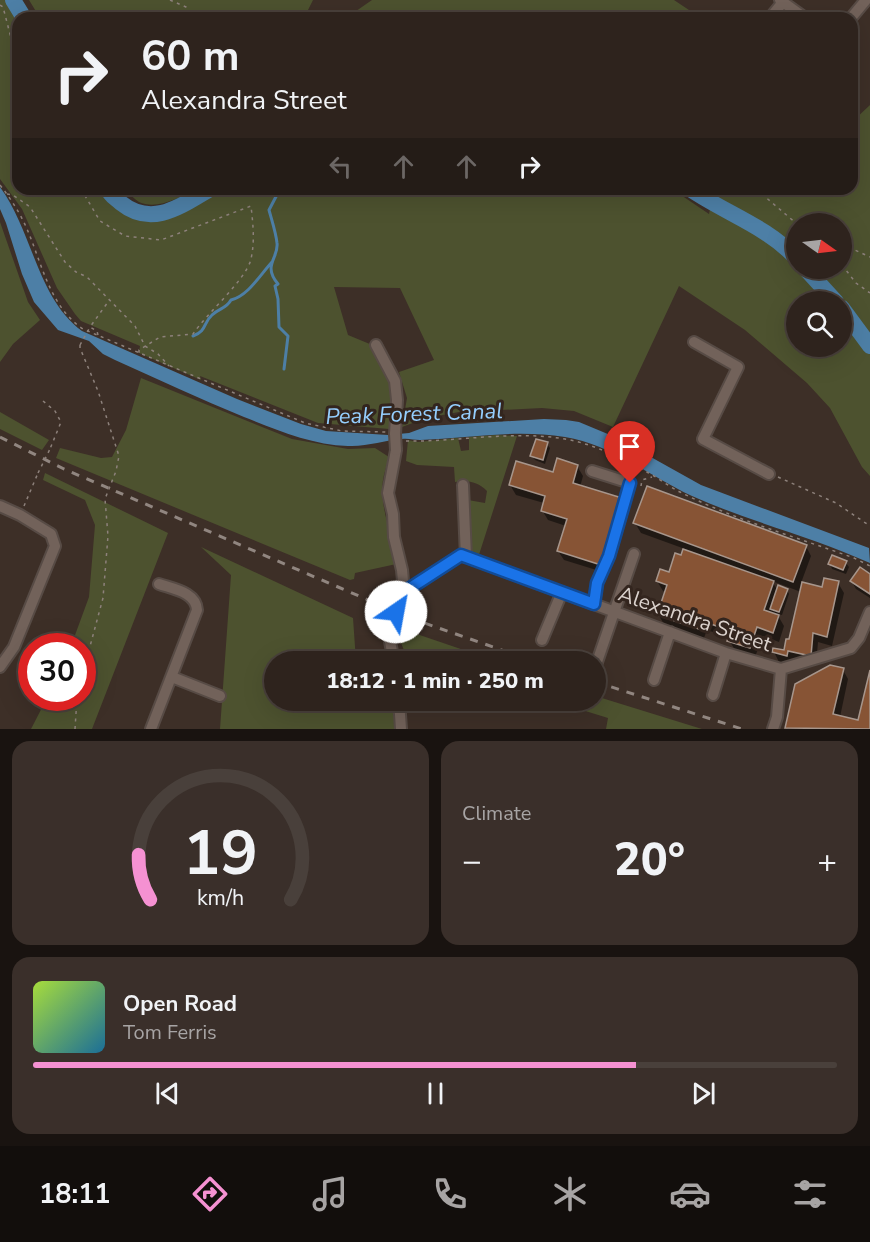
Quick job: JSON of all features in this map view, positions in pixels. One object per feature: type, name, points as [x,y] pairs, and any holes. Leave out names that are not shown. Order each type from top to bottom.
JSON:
[{"type":"street","points":[[856,12],[866,0]]},
{"type":"street","points":[[782,1],[797,12]]},
{"type":"street","points":[[694,342],[738,367],[703,439],[769,474]]},
{"type":"street","points":[[376,345],[395,381],[398,400],[392,430],[396,450],[388,493],[404,592],[388,631],[392,651]]},
{"type":"street","points":[[592,471],[630,483],[609,556],[597,583],[594,604]]},
{"type":"street","points":[[404,592],[464,556],[463,484]]},
{"type":"street","points":[[0,506],[51,534],[55,546],[14,647],[0,667]]},
{"type":"street","points":[[600,651],[634,554]]},
{"type":"street","name":"Alexandra Street","points":[[464,556],[726,652],[782,669]]},
{"type":"street","points":[[150,729],[197,610],[197,606],[189,596],[159,584]]},
{"type":"street","points":[[542,640],[562,592]]},
{"type":"street","points":[[773,729],[777,717],[782,669],[852,648],[870,612]]},
{"type":"street","points":[[654,680],[670,632]]},
{"type":"street","points":[[713,695],[726,652]]},
{"type":"street","points":[[172,677],[220,696]]},
{"type":"street","points":[[400,711],[401,729]]},
{"type":"path","points":[[170,0],[176,1],[191,12]]},
{"type":"path","points":[[0,5],[3,7],[12,42]]},
{"type":"path","points":[[0,185],[19,213],[46,280],[72,321],[170,367],[305,423],[342,431],[392,430]]},
{"type":"path","points":[[6,193],[12,195]]},
{"type":"path","points":[[13,195],[30,207],[66,262],[76,272],[87,277],[135,326],[145,346],[159,354],[170,367]]},
{"type":"path","points":[[85,195],[100,221],[125,236],[161,240],[251,206],[254,234],[251,261],[234,287],[202,320],[193,333],[160,337],[139,350],[139,353]]},
{"type":"path","points":[[763,195],[786,215]]},
{"type":"path","points":[[852,248],[870,256]]},
{"type":"path","points":[[852,278],[870,293]]},
{"type":"path","points":[[94,633],[103,598],[108,536],[105,499],[119,456],[80,345],[109,300]]},
{"type":"path","points":[[90,327],[98,335]]},
{"type":"path","points":[[20,515],[62,422],[55,411],[43,401]]},
{"type":"path","points":[[769,474],[836,503],[870,526]]},
{"type":"path","points":[[642,480],[654,476]]},
{"type":"path","points":[[75,729],[76,711]]},
{"type":"green space","points":[[0,0],[13,0],[20,12],[12,12],[12,195],[112,195],[121,203],[144,214],[166,212],[200,195],[681,195],[709,214],[711,204],[698,195],[858,195],[858,116],[870,105],[870,476],[862,467],[830,408],[807,383],[745,330],[679,286],[613,427],[574,411],[542,408],[459,412],[426,418],[402,427],[407,398],[399,372],[434,360],[400,288],[334,287],[348,335],[377,347],[395,381],[389,429],[318,423],[200,376],[201,380],[139,353],[140,346],[81,321],[57,288],[22,209],[0,179]]},
{"type":"green space","points":[[29,0],[313,0],[307,12],[36,12]]},
{"type":"green space","points":[[372,0],[674,0],[690,12],[355,12]]},
{"type":"green space","points":[[131,195],[183,195],[160,204],[139,202]]},
{"type":"green space","points":[[0,222],[28,302],[40,320],[13,344],[0,362]]},
{"type":"green space","points":[[141,378],[292,439],[348,449],[375,448],[389,457],[383,480],[383,500],[390,534],[401,563],[355,573],[354,579],[350,580],[56,458],[60,448],[101,458],[112,457],[126,430]]},
{"type":"green space","points":[[0,412],[49,440],[42,450],[0,429]]},
{"type":"green space","points":[[517,436],[477,561],[461,555],[468,500],[485,503],[487,491],[473,482],[455,482],[454,467],[417,465],[406,461],[408,440],[418,442],[458,438],[461,451],[469,450],[469,437]]},
{"type":"green space","points":[[45,473],[168,533],[92,729],[31,729],[40,711],[96,711],[96,633],[76,633],[89,597],[95,525],[85,500],[43,480]]},
{"type":"green space","points":[[201,547],[353,618],[355,651],[264,651],[264,711],[395,711],[397,729],[220,729],[231,575]]},
{"type":"green space","points":[[402,629],[467,651],[404,651],[398,635]]},
{"type":"green space","points":[[606,699],[702,729],[606,729],[608,718],[585,711],[606,711]]},
{"type":"water","points":[[0,187],[11,205],[55,301],[82,331],[237,399],[301,424],[326,431],[388,435],[409,433],[428,426],[544,419],[579,422],[615,437],[701,485],[869,548],[870,563],[692,496],[615,454],[582,441],[547,435],[510,434],[404,439],[355,446],[335,445],[282,432],[211,403],[103,354],[89,341],[58,330],[34,302],[22,274],[0,209]]},
{"type":"building","points":[[536,439],[548,442],[543,460],[530,456]]},
{"type":"building","points":[[557,458],[578,465],[573,483],[622,498],[601,565],[557,551],[567,519],[541,511],[545,496],[509,485],[516,461],[553,472]]},
{"type":"building","points":[[647,486],[807,545],[793,582],[633,523]]},
{"type":"building","points":[[683,549],[774,581],[764,610],[779,615],[773,633],[757,627],[750,648],[727,641],[731,631],[702,621],[699,629],[657,615],[667,585],[656,581],[660,569],[669,572],[675,553],[681,555]]},
{"type":"building","points":[[832,555],[847,561],[843,570],[828,564]]},
{"type":"building","points":[[860,567],[870,574],[870,594],[850,581]]},
{"type":"building","points":[[824,578],[839,581],[827,637],[813,633],[811,656],[788,651],[787,656],[772,652],[773,648],[784,650],[786,639],[789,639],[802,582],[822,587]]},
{"type":"building","points":[[778,585],[788,589],[779,612],[770,609]]},
{"type":"building","points":[[830,665],[844,668],[833,714],[858,720],[870,670],[870,729],[785,728],[795,684]]},
{"type":"waterway","points":[[13,0],[20,12]]},
{"type":"waterway","points":[[112,195],[121,203],[144,214],[166,212],[200,195]]},
{"type":"waterway","points":[[277,195],[269,210],[277,243],[271,272],[278,284],[275,286],[279,327],[288,336],[284,369]]},
{"type":"waterway","points":[[699,195],[759,229],[786,248]]},
{"type":"waterway","points":[[193,336],[201,332],[209,318],[248,290],[272,262]]},
{"type":"waterway","points":[[815,279],[826,291]]},
{"type":"waterway","points":[[852,322],[870,346]]},
{"type":"railway","points":[[0,437],[64,469],[410,618],[504,651]]},
{"type":"railway","points":[[606,685],[742,729]]},
{"type":"route","points":[[396,612],[404,592],[461,555],[594,604],[597,583],[609,556],[630,483]]},
{"type":"water label","name":"Peak Forest Canal","points":[[414,413]]}]
